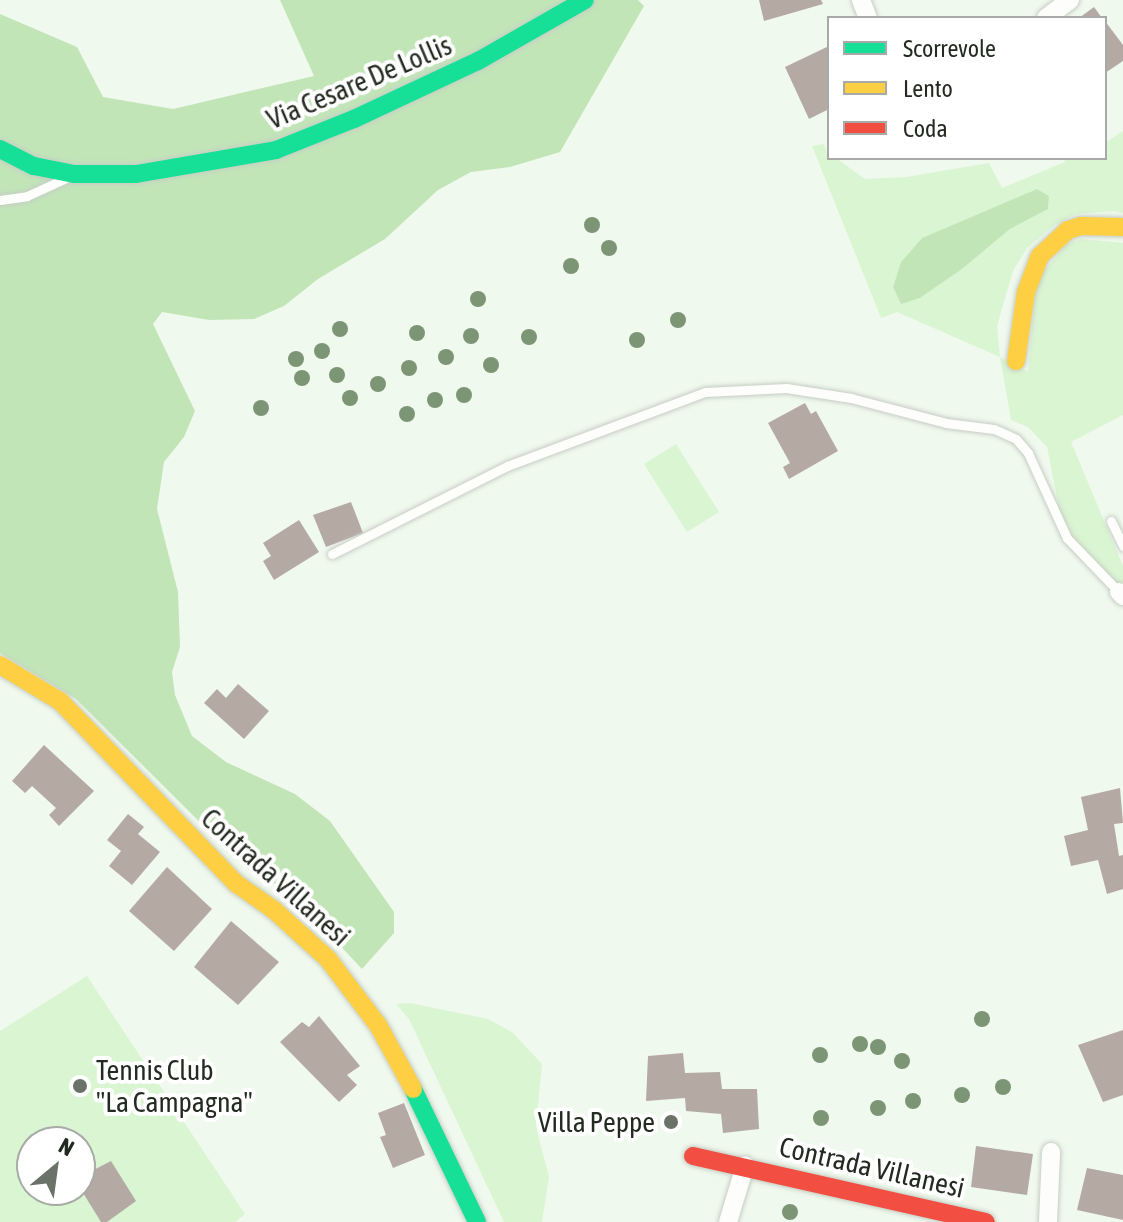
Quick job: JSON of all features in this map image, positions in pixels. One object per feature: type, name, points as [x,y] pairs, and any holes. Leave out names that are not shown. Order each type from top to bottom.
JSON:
[{"type":"street","name":"Via Cesare De Lollis","points":[[0,149],[34,166],[74,174],[136,174],[276,150],[354,119],[478,61],[585,0]]},
{"type":"street","points":[[1049,16],[1070,0]]},
{"type":"street","points":[[1016,361],[1026,292],[1040,256],[1068,230],[1081,226],[1123,227]]},
{"type":"street","name":"Contrada Villanesi","points":[[0,665],[60,701],[237,884],[274,910],[328,959],[378,1025],[405,1071],[477,1222]]},
{"type":"street","points":[[1048,1222],[1051,1152]]},
{"type":"street","name":"Contrada Villanesi","points":[[693,1156],[986,1222]]},
{"type":"street","name":"Contrada Villanesi","points":[[728,1222],[745,1166]]},
{"type":"lane","points":[[0,200],[27,196],[74,174]]},
{"type":"lane","points":[[332,554],[507,466],[705,392],[786,388],[851,398],[946,423],[994,429],[1016,439],[1028,453],[1067,538],[1121,594]]},
{"type":"lane","points":[[1111,521],[1123,546]]},
{"type":"green space","points":[[280,0],[638,0],[644,6],[560,152],[510,167],[471,172],[438,190],[385,239],[318,279],[284,306],[254,319],[209,320],[162,312],[153,324],[195,411],[184,437],[164,462],[157,509],[178,592],[180,647],[172,672],[175,695],[192,736],[226,762],[295,794],[330,821],[394,912],[394,933],[362,969],[291,893],[247,869],[76,699],[0,653],[0,14],[77,47],[103,97],[173,109],[314,76]]},
{"type":"green space","points":[[1123,131],[1123,213],[1076,214],[1055,225],[1027,248],[1013,271],[997,326],[1000,357],[897,312],[881,318],[812,146],[824,144],[827,160],[839,160],[865,179],[906,177],[989,163],[1002,188],[1064,160],[1107,160],[1107,142]],"holes":[[[1037,189],[1049,196],[1048,209],[1010,229],[962,269],[920,298],[901,303],[893,287],[901,262],[922,238]]]},
{"type":"green space","points":[[1037,189],[1049,196],[1048,209],[1010,229],[962,269],[920,298],[901,304],[893,287],[901,262],[922,238]]},
{"type":"green space","points":[[1082,239],[1123,243],[1123,415],[1071,442],[1123,566],[1123,588],[1069,535],[1060,513],[1047,447],[1028,427],[1011,420],[1000,357],[1028,372],[1036,281],[1067,244]]},
{"type":"green space","points":[[676,444],[719,512],[687,532],[644,464]]},
{"type":"green space","name":"Tennis Club \"La Campagna\"","points":[[87,976],[245,1214],[235,1222],[0,1222],[0,1031]]},
{"type":"green space","points":[[410,1003],[488,1019],[512,1032],[542,1064],[536,1127],[549,1177],[542,1222],[504,1222],[409,1019],[396,1004]]},
{"type":"building","points":[[759,0],[821,0],[823,4],[764,21]]},
{"type":"building","points":[[1094,7],[1101,16],[1082,16]]},
{"type":"building","points":[[1107,24],[1123,45],[1123,61],[1107,72]]},
{"type":"building","points":[[827,47],[827,110],[809,119],[785,67]]},
{"type":"building","points":[[805,403],[811,414],[816,411],[838,451],[789,479],[783,467],[790,463],[768,423]]},
{"type":"building","points":[[351,502],[363,533],[326,547],[313,515]]},
{"type":"building","points":[[299,520],[319,552],[274,580],[263,561],[271,556],[263,543]]},
{"type":"building","points":[[238,684],[269,711],[244,739],[204,703],[217,689],[226,698]]},
{"type":"building","points":[[44,745],[94,791],[59,826],[49,815],[56,808],[32,786],[25,793],[12,781]]},
{"type":"building","points":[[1120,788],[1123,823],[1114,824],[1119,856],[1123,855],[1123,889],[1107,894],[1098,860],[1071,866],[1064,836],[1088,830],[1081,797]]},
{"type":"building","points":[[128,814],[144,827],[138,834],[160,852],[132,885],[109,866],[121,851],[107,840]]},
{"type":"building","points":[[167,867],[212,909],[174,951],[129,911]]},
{"type":"building","points":[[231,921],[279,962],[238,1005],[194,967]]},
{"type":"building","points":[[319,1016],[360,1066],[347,1075],[357,1085],[339,1102],[280,1042],[302,1022],[309,1027]]},
{"type":"building","points":[[1123,1030],[1123,1095],[1103,1102],[1078,1045]]},
{"type":"building","points":[[683,1053],[685,1073],[720,1072],[722,1089],[757,1089],[759,1129],[723,1133],[721,1114],[686,1111],[685,1098],[646,1101],[648,1056]]},
{"type":"building","points":[[404,1103],[425,1155],[393,1168],[380,1137],[386,1135],[378,1113]]},
{"type":"building","points":[[976,1146],[1033,1154],[1027,1195],[971,1187]]},
{"type":"building","points":[[111,1161],[136,1201],[107,1222],[101,1222],[91,1206],[96,1206],[96,1169]]},
{"type":"building","points":[[1087,1168],[1123,1175],[1123,1220],[1077,1210]]},
{"type":"traffic: fast","points":[[0,149],[34,166],[74,174],[136,174],[276,150],[354,119],[478,61],[585,0]]},
{"type":"traffic: fast","points":[[413,1089],[477,1222]]},
{"type":"traffic: slow","points":[[1016,361],[1026,292],[1040,256],[1068,230],[1081,226],[1123,227]]},
{"type":"traffic: slow","points":[[0,665],[60,701],[237,884],[274,910],[328,959],[378,1025],[413,1089]]},
{"type":"traffic: jam","points":[[693,1156],[986,1222]]},
{"type":"place","name":"Tennis Club \"La Campagna\"","points":[[80,1086]]},
{"type":"place","name":"Villa Peppe","points":[[671,1122]]}]
